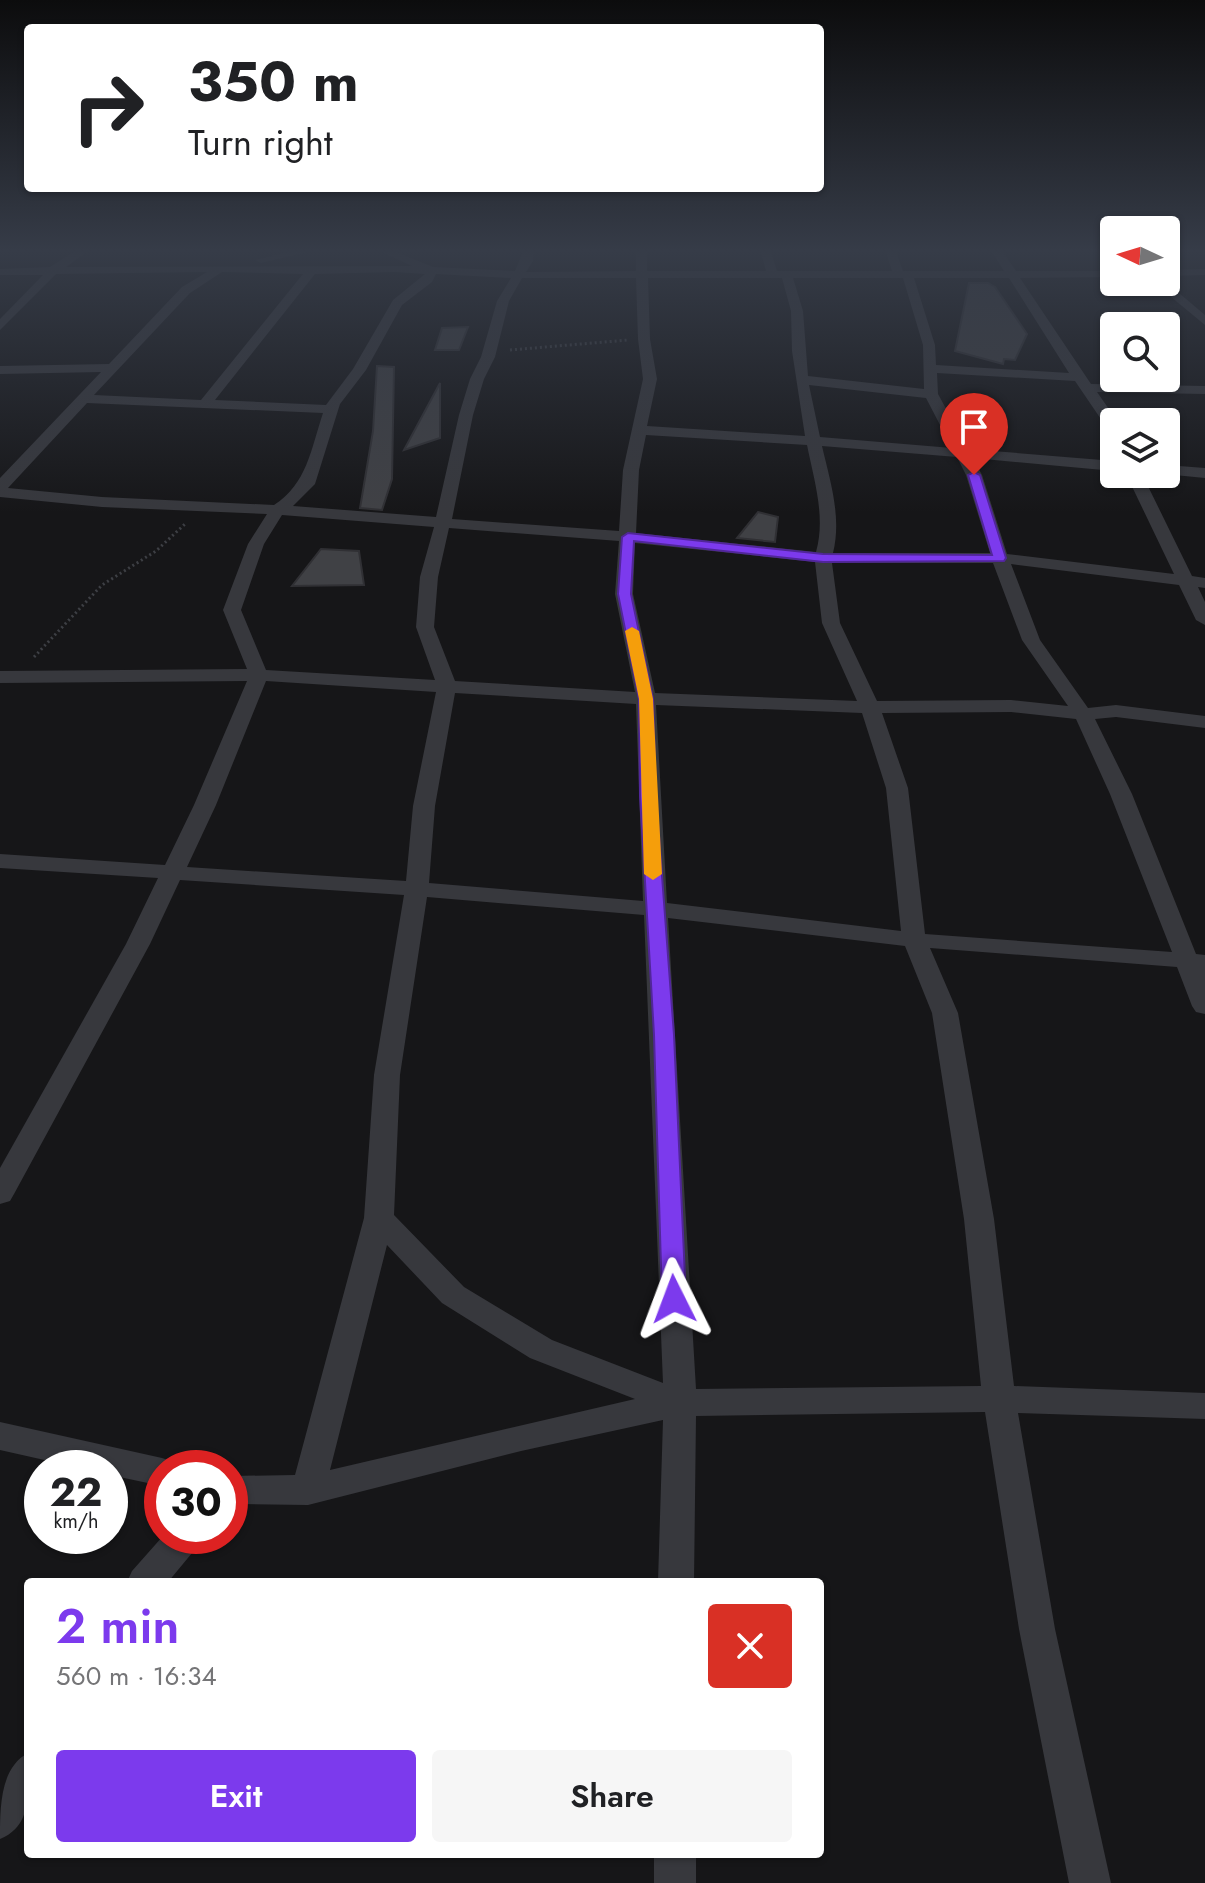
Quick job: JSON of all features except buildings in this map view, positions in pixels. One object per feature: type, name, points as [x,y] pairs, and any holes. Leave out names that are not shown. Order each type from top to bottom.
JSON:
[{"type":"street","points":[[0,490],[142,337]]},
{"type":"street","points":[[205,404],[259,337]]},
{"type":"street","points":[[0,1194],[138,944],[205,805],[259,675],[232,610],[256,544],[277,510],[296,498],[307,484],[331,409],[378,337]]},
{"type":"street","points":[[308,1490],[379,1218],[387,1075],[417,889],[424,806],[447,686],[425,627],[429,577],[466,415],[493,337]]},
{"type":"street","points":[[798,337],[827,503],[829,536],[823,558],[831,623],[870,707],[897,788],[914,940],[945,1013],[979,1219],[999,1399],[1037,1629],[1090,1883]]},
{"type":"street","points":[[926,337],[931,394],[964,454],[1031,640],[1083,714],[1196,961],[1205,1006]]},
{"type":"street","points":[[1051,337],[1102,408]]},
{"type":"street","points":[[644,339],[650,379],[631,470],[624,594],[646,699],[648,796],[680,1403],[676,1578]]},
{"type":"street","points":[[0,370],[113,368]]},
{"type":"street","points":[[930,369],[1077,377]]},
{"type":"street","points":[[804,380],[931,394]]},
{"type":"street","points":[[1089,388],[1205,390]]},
{"type":"street","points":[[85,399],[331,409]]},
{"type":"street","points":[[640,430],[1100,465]]},
{"type":"street","points":[[1180,471],[1205,473]]},
{"type":"street","points":[[1139,488],[1197,582],[1205,620]]},
{"type":"street","points":[[0,490],[719,544],[823,558],[1000,558],[1197,582]]},
{"type":"street","points":[[7,677],[259,675],[646,699],[870,707],[1011,706],[1083,714],[1116,711],[1205,722]]},
{"type":"street","points":[[0,861],[417,889],[655,909],[914,940],[1196,961]]},
{"type":"street","points":[[379,1218],[453,1295],[466,1303],[541,1349],[680,1403]]},
{"type":"street","points":[[248,1490],[308,1490],[521,1437],[680,1403],[999,1399],[1205,1406]]},
{"type":"street","points":[[0,1436],[144,1468]]},
{"type":"street","points":[[148,1578],[169,1554]]},
{"type":"street","points":[[0,1819],[24,1780]]},
{"type":"street","points":[[675,1858],[675,1883]]},
{"type":"path","points":[[489,352],[644,339]]},
{"type":"path","points":[[7,677],[102,585],[156,551],[203,506]]},
{"type":"slow traffic","points":[[632,631],[646,699],[653,874]]},
{"type":"route","points":[[674,1299],[664,1035],[648,796],[646,699],[624,594],[628,537],[719,544],[823,558],[1000,558],[974,475]]}]
